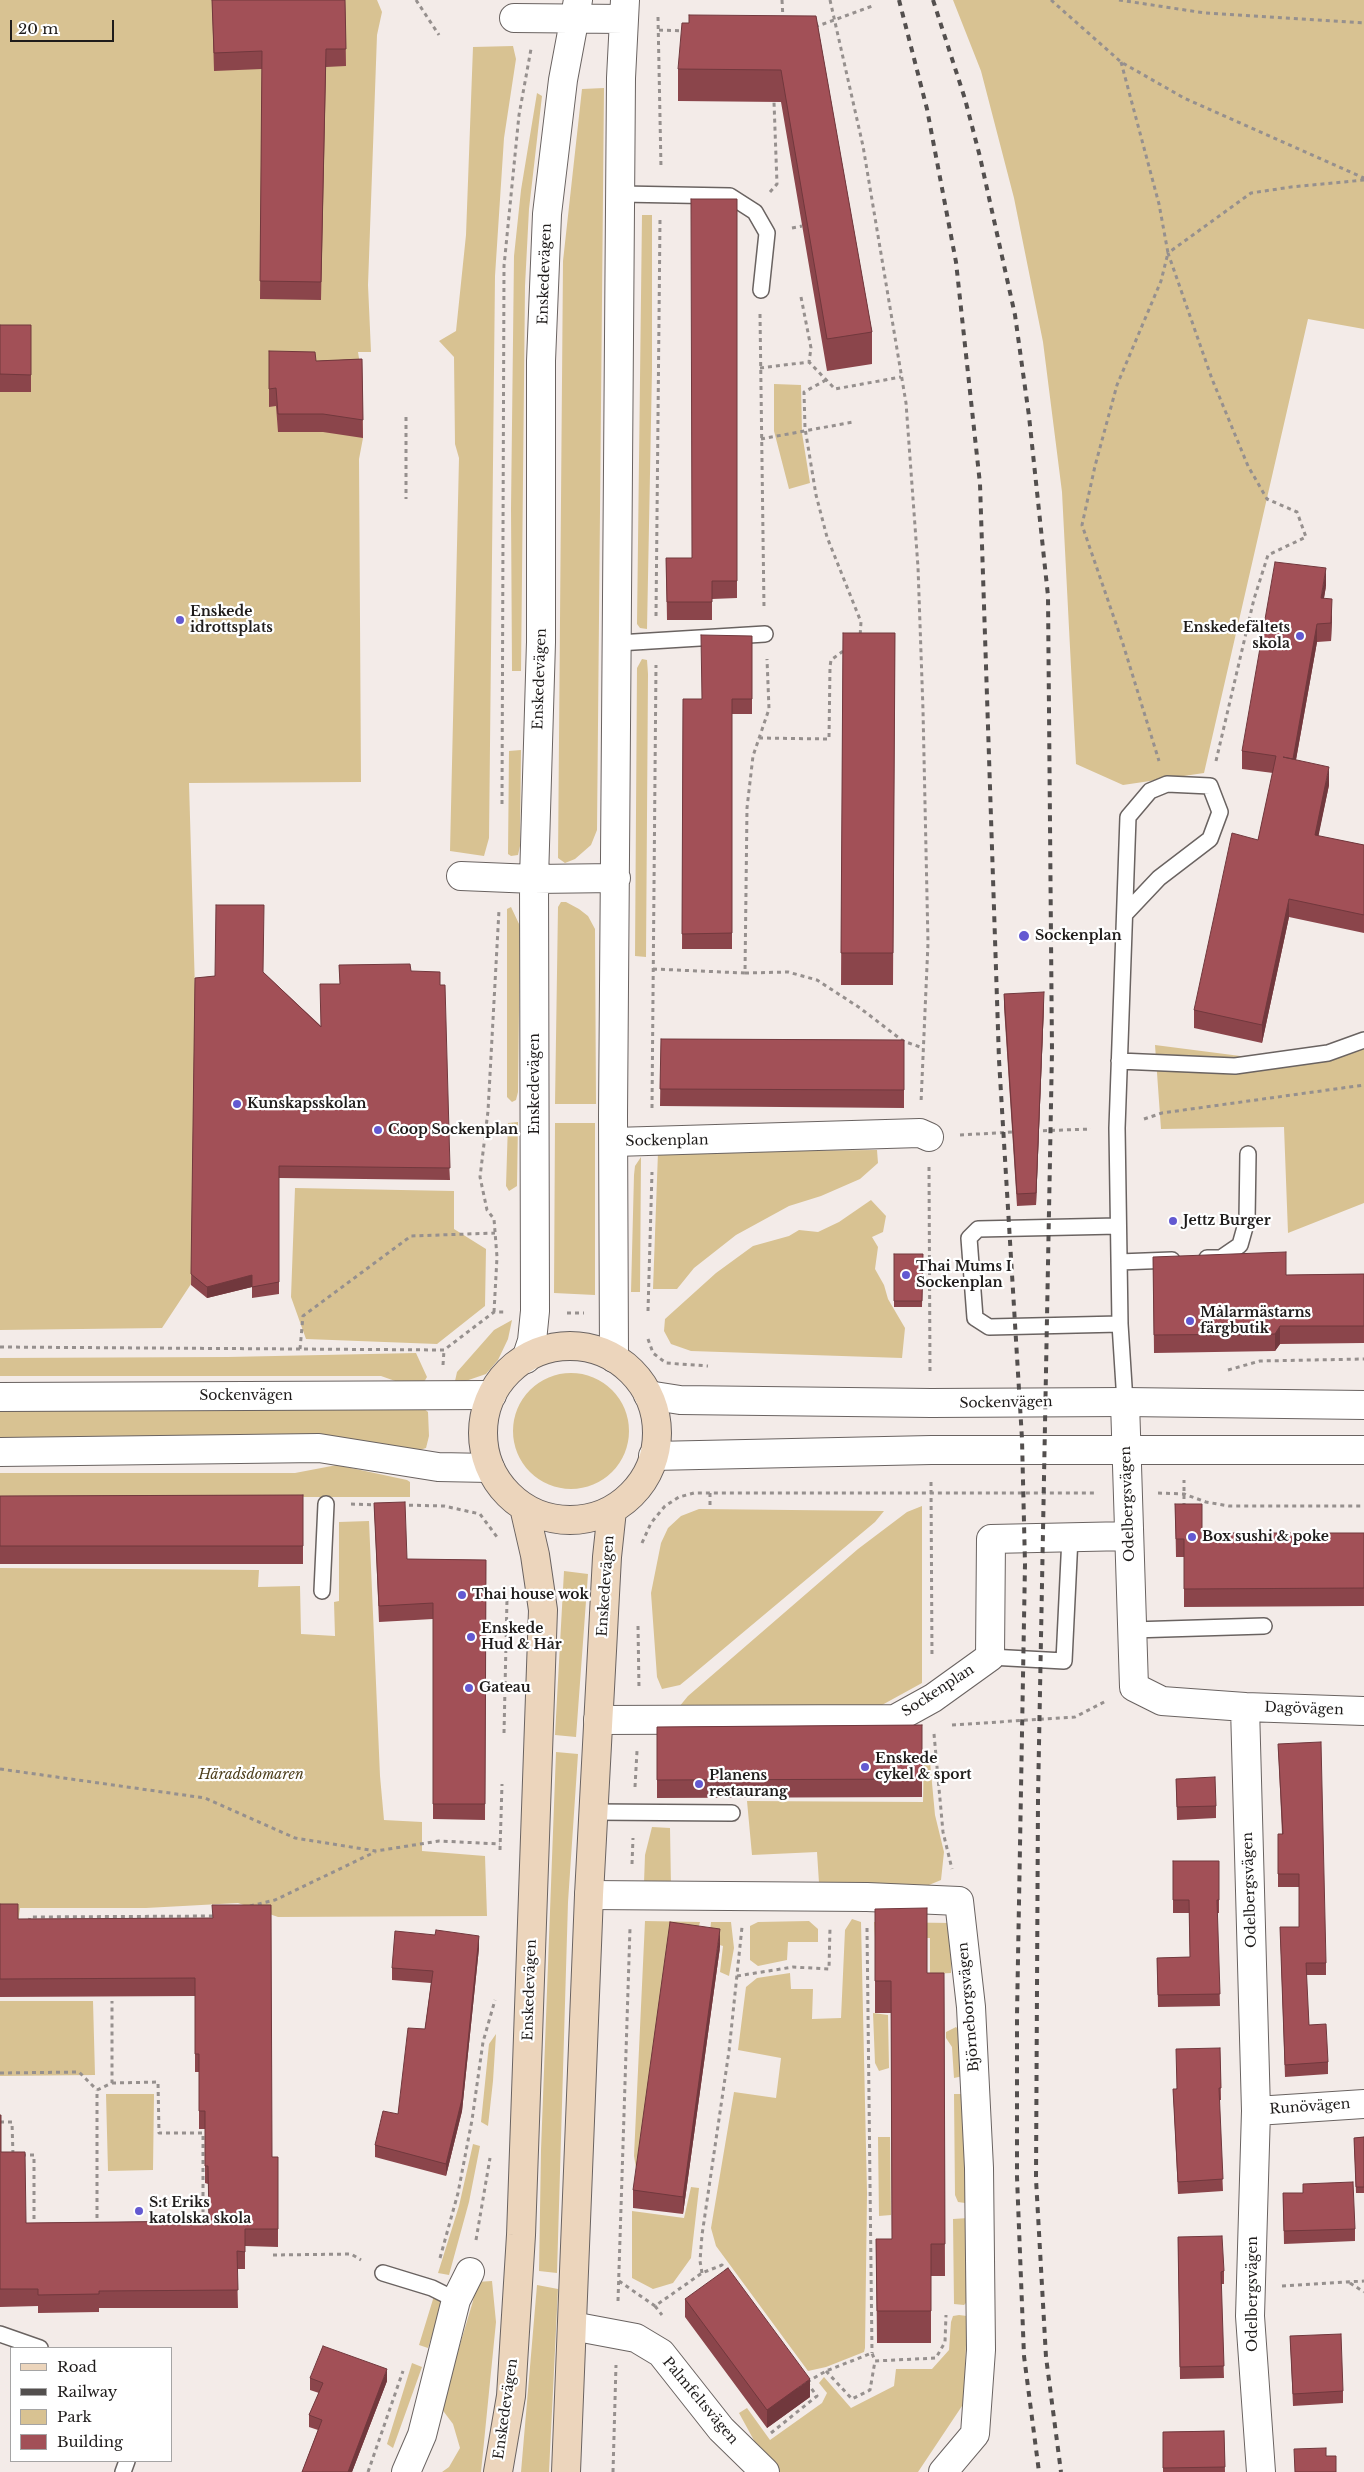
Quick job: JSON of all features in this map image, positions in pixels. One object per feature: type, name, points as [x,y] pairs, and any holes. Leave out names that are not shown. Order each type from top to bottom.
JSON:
[{"type":"main road","points":[[570,1347],[600,1352],[614,1358],[634,1375],[648,1395],[656,1426],[654,1456],[645,1478],[630,1496],[612,1510],[589,1518],[568,1520],[545,1517],[524,1507],[504,1490],[490,1468],[484,1450],[483,1431],[485,1413],[492,1395],[506,1374],[526,1359],[555,1348],[570,1347]]},
{"type":"main road","name":"Enskedevägen","points":[[498,2472],[511,2396],[521,2235],[543,1610],[535,1555],[524,1507]]},
{"type":"main road","name":"Enskedevägen","points":[[566,2472],[589,1895],[607,1558],[612,1510]]},
{"type":"street","points":[[526,19],[577,10],[624,10],[621,78],[614,1358]]},
{"type":"street","name":"Enskedevägen","points":[[526,1359],[532,1341],[535,1311],[534,879],[541,642],[541,361],[547,214],[563,80],[577,10]]},
{"type":"street","points":[[461,876],[501,876],[534,879],[616,878]]},
{"type":"street","name":"Sockenplan","points":[[614,1142],[924,1135]]},
{"type":"street","name":"Sockenvägen","points":[[0,1398],[492,1395]]},
{"type":"street","name":"Sockenvägen","points":[[648,1395],[680,1400],[931,1403],[1364,1404]]},
{"type":"street","name":"Odelbergsvägen","points":[[1125,1402],[1134,1687],[1162,1701],[1245,1707],[1256,2111],[1250,2316],[1261,2472]]},
{"type":"street","points":[[0,1452],[319,1448],[438,1468],[490,1468]]},
{"type":"street","points":[[654,1456],[931,1450],[1364,1450]]},
{"type":"street","name":"Sockenplan","points":[[598,1720],[895,1719],[933,1698],[990,1657],[991,1539],[1129,1536]]},
{"type":"street","name":"Dagövägen","points":[[1245,1707],[1364,1711]]},
{"type":"street","points":[[589,1895],[867,1897],[959,1901]]},
{"type":"street","name":"Björneborgsvägen","points":[[943,2472],[975,2434],[981,2350],[979,2168],[970,2007],[959,1901]]},
{"type":"street","name":"Runövägen","points":[[1256,2111],[1364,2104]]},
{"type":"street","points":[[406,2472],[422,2435],[456,2300],[470,2272]]},
{"type":"street","name":"Palmfeltsvägen","points":[[572,2326],[636,2338],[661,2353],[721,2429],[765,2472]]},
{"type":"lane","points":[[621,194],[730,196],[754,212],[767,233],[761,290]]},
{"type":"lane","points":[[618,643],[765,634]]},
{"type":"lane","points":[[1125,914],[1159,878],[1210,839],[1220,812],[1210,786],[1167,784],[1150,791],[1128,817],[1117,1128],[1120,1324],[1125,1402]]},
{"type":"lane","points":[[1119,1061],[1235,1066],[1328,1053],[1364,1040]]},
{"type":"lane","points":[[1119,1262],[1221,1258],[1240,1245],[1247,1220],[1248,1154]]},
{"type":"lane","points":[[1118,1226],[978,1229],[970,1238],[975,1318],[989,1327],[1120,1324]]},
{"type":"lane","points":[[322,1591],[326,1504]]},
{"type":"lane","points":[[990,1657],[1064,1661],[1070,1537]]},
{"type":"lane","points":[[1132,1630],[1264,1626]]},
{"type":"lane","points":[[593,1812],[732,1813]]},
{"type":"lane","points":[[384,2273],[432,2288],[456,2300]]},
{"type":"lane","points":[[0,2334],[37,2347]]},
{"type":"path","points":[[416,0],[439,36]]},
{"type":"path","points":[[782,0],[782,24]]},
{"type":"path","points":[[830,0],[863,146],[906,403],[918,567],[924,710],[928,943],[923,1048],[931,1403]]},
{"type":"path","points":[[1051,0],[1121,62],[1184,98],[1364,179]]},
{"type":"path","points":[[1119,0],[1205,13],[1364,23]]},
{"type":"path","points":[[808,30],[875,5]]},
{"type":"path","points":[[502,806],[504,266],[519,115],[526,19]]},
{"type":"path","points":[[659,30],[688,31]]},
{"type":"path","points":[[1121,62],[1158,204],[1168,253],[1212,379],[1248,466],[1267,499],[1297,512],[1306,537],[1268,555],[1254,599],[1210,786]]},
{"type":"path","points":[[754,212],[776,184],[774,102]]},
{"type":"path","points":[[1167,784],[1123,644],[1082,525],[1095,466],[1118,385],[1161,281],[1168,253],[1251,193],[1291,186],[1364,179]]},
{"type":"path","points":[[745,973],[747,808],[753,756],[770,709],[765,634],[760,368],[761,290]]},
{"type":"path","points":[[801,297],[811,348],[809,362]]},
{"type":"path","points":[[809,362],[835,389],[901,377]]},
{"type":"path","points":[[760,368],[809,362]]},
{"type":"path","points":[[826,380],[804,392],[805,431],[816,495],[827,537],[861,622],[860,638],[854,643]]},
{"type":"path","points":[[406,417],[406,500]]},
{"type":"path","points":[[761,439],[853,422]]},
{"type":"path","points":[[759,738],[829,739],[831,660],[848,647]]},
{"type":"path","points":[[494,1312],[497,1257],[494,1219],[487,1210],[480,1177],[488,1111],[501,876]]},
{"type":"path","points":[[653,969],[745,973],[788,972],[818,980],[860,1008],[903,1041],[923,1048]]},
{"type":"path","points":[[1026,1131],[1117,1128],[1162,1113],[1364,1085]]},
{"type":"path","points":[[924,1135],[1016,1132]]},
{"type":"path","points":[[300,1349],[303,1316],[412,1236],[495,1233]]},
{"type":"path","points":[[0,1347],[444,1350],[494,1312],[535,1311],[613,1314]]},
{"type":"path","points":[[645,1330],[653,1353],[666,1363],[708,1366]]},
{"type":"path","points":[[931,1450],[933,1698],[943,1832],[959,1901]]},
{"type":"path","points":[[641,1547],[651,1524],[665,1506],[678,1497],[694,1493],[1184,1494],[1206,1502],[1229,1506],[1364,1506]]},
{"type":"path","points":[[326,1504],[385,1505]]},
{"type":"path","points":[[395,1505],[444,1506]]},
{"type":"path","points":[[612,2472],[631,1895],[639,1720],[638,1618]]},
{"type":"path","points":[[0,1769],[204,1798],[295,1838],[376,1851]]},
{"type":"path","points":[[247,1907],[275,1900],[376,1851],[439,1841],[500,1844]]},
{"type":"path","points":[[702,2273],[700,2261],[702,2235],[729,2051],[746,1897]]},
{"type":"path","points":[[737,1976],[793,1967],[829,1970],[831,1897]]},
{"type":"path","points":[[826,2371],[852,2399],[870,2390],[875,2362],[872,2353],[867,1897]]},
{"type":"path","points":[[28,1930],[30,1917],[131,1915],[210,1917],[219,1915]]},
{"type":"path","points":[[432,2288],[458,2193],[472,2120],[483,2042],[497,1995]]},
{"type":"path","points":[[112,2001],[112,2083]]},
{"type":"path","points":[[0,2073],[79,2072],[97,2090],[98,2235]]},
{"type":"path","points":[[97,2090],[112,2083],[158,2082],[158,2133],[203,2133],[203,2235]]},
{"type":"path","points":[[0,2122],[12,2122],[12,2155],[34,2155],[34,2235]]},
{"type":"path","points":[[273,2255],[340,2255]]},
{"type":"path","points":[[618,2281],[655,2306],[702,2273],[722,2265],[728,2273]]},
{"type":"path","points":[[1251,2288],[1364,2281]]},
{"type":"path","points":[[1349,2282],[1364,2292]]},
{"type":"path","points":[[875,2362],[936,2358],[944,2342],[947,2311]]},
{"type":"path","points":[[807,2383],[826,2371],[872,2353]]},
{"type":"path","points":[[368,2472],[406,2361]]},
{"type":"path","points":[[764,2428],[769,2435],[817,2396],[801,2375]]},
{"type":"green space","name":"Enskede idrottsplats","points":[[0,0],[377,0],[382,12],[377,35],[368,285],[371,352],[358,352],[362,377],[363,438],[359,459],[361,782],[189,783],[195,990],[191,1284],[162,1328],[0,1330]]},
{"type":"green space","points":[[953,0],[1364,0],[1364,329],[1308,319],[1204,773],[1123,785],[1076,764],[1062,492],[1043,342],[1014,198],[981,71]]},
{"type":"green space","points":[[513,46],[516,59],[504,138],[495,276],[489,838],[484,856],[450,851],[459,458],[455,444],[454,357],[439,341],[456,331],[466,235],[473,47]]},
{"type":"green space","points":[[604,88],[597,830],[591,845],[575,859],[565,863],[558,858],[563,261],[582,89]]},
{"type":"green space","points":[[537,93],[542,96],[529,209],[525,286],[521,671],[512,671],[511,509],[514,256],[521,190]]},
{"type":"green space","points":[[642,215],[652,215],[652,370],[647,629],[640,628],[637,624]]},
{"type":"green space","points":[[774,384],[801,385],[802,433],[810,483],[789,489],[774,431]]},
{"type":"green space","points":[[642,659],[647,660],[648,674],[646,957],[635,956],[637,668]]},
{"type":"green space","points":[[521,750],[520,846],[518,855],[511,856],[508,854],[509,751]]},
{"type":"green space","points":[[561,902],[566,902],[588,916],[595,929],[596,1104],[555,1104],[558,907]]},
{"type":"green space","points":[[511,907],[520,926],[518,1092],[516,1100],[512,1102],[507,1097],[507,909]]},
{"type":"green space","points":[[1364,1042],[1364,1203],[1288,1233],[1284,1127],[1161,1129],[1155,1045],[1248,1057]]},
{"type":"green space","points":[[518,1122],[517,1186],[509,1191],[506,1186],[508,1123]]},
{"type":"green space","points":[[555,1123],[595,1123],[595,1295],[554,1293]]},
{"type":"green space","points":[[877,1150],[878,1163],[860,1179],[821,1196],[789,1206],[736,1235],[694,1268],[677,1289],[653,1289],[658,1152]]},
{"type":"green space","points":[[641,1157],[640,1292],[631,1292],[634,1175],[635,1166]]},
{"type":"green space","points":[[295,1188],[454,1191],[454,1229],[486,1249],[485,1306],[437,1344],[306,1339],[291,1297]]},
{"type":"green space","points":[[871,1200],[886,1216],[883,1232],[872,1237],[878,1247],[875,1269],[884,1285],[888,1299],[905,1328],[902,1358],[691,1351],[671,1344],[664,1331],[665,1319],[716,1273],[753,1246],[789,1236],[799,1230],[818,1232],[839,1222]]},
{"type":"green space","points":[[512,1320],[508,1339],[498,1360],[486,1374],[457,1384],[455,1381],[457,1372],[494,1330]]},
{"type":"green space","points":[[416,1353],[427,1377],[424,1382],[398,1382],[381,1376],[0,1376],[0,1358],[228,1357]]},
{"type":"green space","points":[[571,1373],[593,1378],[612,1390],[624,1409],[629,1431],[624,1453],[612,1472],[593,1484],[571,1489],[549,1484],[530,1472],[518,1453],[513,1431],[518,1409],[530,1390],[549,1378]]},
{"type":"green space","points":[[423,1408],[428,1412],[429,1436],[426,1448],[417,1451],[0,1439],[0,1409]]},
{"type":"green space","points":[[337,1465],[407,1480],[410,1482],[410,1497],[0,1497],[0,1473],[295,1473]]},
{"type":"green space","points":[[922,1506],[922,1683],[882,1705],[679,1707],[688,1696],[858,1549],[907,1512]]},
{"type":"green space","points":[[699,1509],[884,1511],[875,1522],[680,1685],[662,1689],[657,1677],[651,1593],[661,1543],[668,1528],[681,1516]]},
{"type":"green space","name":"Häradsdomaren","points":[[369,1521],[380,1776],[384,1820],[422,1822],[422,1851],[485,1856],[487,1916],[278,1917],[238,1903],[146,1908],[20,1908],[18,1922],[0,1922],[0,1568],[259,1570],[258,1587],[300,1586],[301,1634],[335,1636],[334,1602],[339,1601],[339,1522]]},
{"type":"green space","points":[[564,1571],[588,1574],[576,1737],[555,1735]]},
{"type":"green space","points":[[929,1751],[935,1815],[944,1852],[941,1880],[929,1885],[819,1883],[817,1852],[752,1855],[747,1801],[923,1802],[924,1754]]},
{"type":"green space","points":[[556,1752],[578,1754],[568,1902],[557,2273],[539,2271],[541,2150]]},
{"type":"green space","points":[[652,1827],[670,1828],[671,1887],[644,1883],[645,1855]]},
{"type":"green space","points":[[852,1919],[861,1922],[867,2193],[865,2348],[864,2352],[826,2367],[808,2371],[716,2246],[711,2228],[734,2092],[776,2098],[781,2058],[738,2050],[746,1987],[757,1978],[790,1973],[791,1989],[813,1989],[812,2019],[841,2018],[845,1930]]},
{"type":"green space","points":[[645,1921],[700,1922],[636,2168],[634,2156]]},
{"type":"green space","points":[[809,1921],[818,1929],[818,1942],[788,1942],[787,1960],[758,1966],[750,1960],[750,1926],[758,1922]]},
{"type":"green space","points":[[711,1922],[731,1922],[734,1948],[729,1976],[720,1972],[723,1946],[709,1942]]},
{"type":"green space","points":[[874,1922],[952,1923],[951,1973],[930,1974],[930,1938],[875,1938]]},
{"type":"green space","points":[[0,2001],[93,2001],[95,2075],[0,2076]]},
{"type":"green space","points":[[873,2013],[888,2015],[889,2068],[879,2071],[875,2063]]},
{"type":"green space","points":[[956,2027],[964,2035],[968,2075],[954,2078],[952,2047],[946,2038],[946,2032]]},
{"type":"green space","points":[[496,2034],[488,2126],[481,2122],[489,2044]]},
{"type":"green space","points":[[106,2094],[154,2094],[153,2170],[108,2171]]},
{"type":"green space","points":[[954,2094],[968,2094],[970,2198],[965,2203],[958,2202],[955,2195]]},
{"type":"green space","points":[[878,2137],[890,2137],[891,2215],[879,2216]]},
{"type":"green space","points":[[473,2144],[480,2146],[469,2202],[449,2275],[438,2273],[459,2206]]},
{"type":"green space","points":[[691,2187],[699,2188],[691,2258],[673,2283],[653,2289],[632,2278],[632,2211],[684,2218]]},
{"type":"green space","points":[[968,2218],[968,2301],[964,2305],[954,2304],[953,2219]]},
{"type":"green space","points":[[492,2281],[496,2322],[481,2472],[442,2472],[449,2467],[460,2448],[453,2424],[441,2408],[473,2301],[476,2282]]},
{"type":"green space","points":[[537,2285],[558,2289],[549,2472],[521,2472]]},
{"type":"green space","points":[[434,2296],[444,2298],[428,2348],[419,2345]]},
{"type":"green space","points":[[953,2316],[967,2316],[964,2403],[918,2472],[777,2472],[756,2444],[739,2413],[747,2408],[770,2440],[822,2403],[827,2393],[819,2383],[824,2377],[851,2408],[894,2386],[896,2369],[932,2369],[949,2350],[951,2322]]},
{"type":"green space","points":[[412,2363],[422,2367],[393,2448],[387,2444]]},
{"type":"building","points":[[212,0],[345,0],[346,49],[326,49],[321,282],[260,281],[262,51],[214,53]]},
{"type":"building","points":[[689,15],[816,16],[872,332],[827,339],[781,70],[678,69],[682,23],[689,23]]},
{"type":"building","points":[[691,199],[737,199],[737,581],[712,581],[712,602],[667,602],[666,558],[692,558]]},
{"type":"building","points":[[0,325],[31,325],[31,375],[0,374]]},
{"type":"building","points":[[269,351],[315,352],[316,361],[362,359],[363,420],[323,414],[278,414],[276,388],[269,389]]},
{"type":"building","points":[[1275,562],[1326,568],[1321,598],[1332,599],[1331,623],[1317,624],[1293,759],[1283,757],[1329,767],[1315,835],[1364,845],[1364,915],[1289,899],[1262,1025],[1194,1010],[1232,833],[1258,840],[1276,756],[1242,751]]},
{"type":"building","points":[[843,633],[895,633],[893,953],[841,953]]},
{"type":"building","points":[[701,635],[752,636],[752,699],[732,699],[732,933],[682,934],[683,699],[702,699]]},
{"type":"building","points":[[216,905],[264,905],[263,972],[321,1027],[320,984],[340,984],[339,965],[410,964],[411,971],[440,972],[440,985],[445,985],[450,1168],[279,1166],[279,1282],[252,1287],[252,1275],[207,1287],[191,1274],[195,978],[215,976]]},
{"type":"building","points":[[1044,992],[1036,1193],[1017,1194],[1004,994]]},
{"type":"building","points":[[661,1039],[904,1040],[904,1090],[660,1089]]},
{"type":"building","points":[[1286,1252],[1286,1275],[1364,1274],[1364,1326],[1280,1326],[1275,1334],[1154,1335],[1153,1257]]},
{"type":"building","points":[[894,1254],[923,1254],[922,1301],[894,1301]]},
{"type":"building","points":[[303,1495],[303,1546],[0,1546],[0,1496]]},
{"type":"building","points":[[405,1502],[407,1559],[486,1560],[485,1804],[433,1804],[433,1603],[379,1606],[374,1503]]},
{"type":"building","points":[[1175,1504],[1202,1504],[1202,1533],[1364,1533],[1364,1588],[1184,1589],[1184,1539],[1176,1539]]},
{"type":"building","points":[[922,1725],[922,1779],[657,1780],[657,1727]]},
{"type":"building","points":[[1321,1742],[1326,1963],[1306,1963],[1309,2025],[1326,2024],[1328,2062],[1285,2065],[1280,1927],[1299,1927],[1299,1874],[1278,1874],[1278,1834],[1283,1834],[1278,1744]]},
{"type":"building","points":[[1215,1777],[1216,1806],[1177,1807],[1176,1779]]},
{"type":"building","points":[[1173,1861],[1219,1861],[1219,1900],[1217,1900],[1220,1994],[1158,1995],[1157,1958],[1190,1957],[1189,1900],[1173,1900]]},
{"type":"building","points":[[0,1904],[18,1904],[18,1919],[213,1918],[212,1905],[271,1905],[272,2157],[278,2157],[278,2229],[245,2229],[245,2252],[237,2251],[238,2290],[99,2291],[99,2294],[38,2295],[38,2289],[0,2289],[0,2115],[1,2152],[25,2152],[26,2223],[209,2221],[208,2166],[205,2166],[205,2111],[199,2111],[199,2054],[195,2054],[195,1978],[0,1979]]},
{"type":"building","points":[[927,1908],[927,1973],[944,1973],[945,2244],[931,2244],[931,2311],[877,2311],[876,2239],[892,2239],[891,1981],[875,1981],[875,1909]]},
{"type":"building","points":[[670,1922],[720,1929],[683,2197],[633,2190]]},
{"type":"building","points":[[436,1930],[479,1936],[462,2099],[446,2164],[375,2145],[383,2111],[398,2114],[408,2028],[425,2029],[433,1971],[392,1968],[395,1931],[435,1935]]},
{"type":"building","points":[[1220,2048],[1221,2088],[1219,2088],[1223,2179],[1178,2182],[1173,2089],[1177,2089],[1176,2049]]},
{"type":"building","points":[[1364,2137],[1364,2187],[1356,2187],[1354,2138]]},
{"type":"building","points":[[1353,2182],[1355,2229],[1284,2231],[1283,2193],[1303,2193],[1303,2184]]},
{"type":"building","points":[[1222,2236],[1224,2271],[1221,2272],[1224,2366],[1180,2367],[1178,2237]]},
{"type":"building","points":[[728,2268],[810,2379],[767,2410],[685,2299]]},
{"type":"building","points":[[1341,2334],[1343,2391],[1293,2394],[1290,2336]]},
{"type":"building","points":[[323,2346],[387,2369],[348,2472],[302,2472],[322,2420],[309,2415],[323,2383],[310,2378]]},
{"type":"building","points":[[1224,2431],[1225,2467],[1163,2468],[1163,2432]]},
{"type":"building","points":[[1326,2448],[1326,2456],[1336,2456],[1336,2472],[1295,2472],[1294,2449]]},
{"type":"railway","points":[[899,0],[927,109],[956,262],[980,484],[999,1060],[1022,1439],[1025,1564],[1017,2015],[1017,2177],[1024,2356],[1039,2472]]},
{"type":"railway","points":[[933,0],[965,99],[980,157],[1015,315],[1029,416],[1048,596],[1052,1051],[1038,1798],[1036,2179],[1046,2357],[1061,2472]]},
{"type":"place","name":"Enskede idrottsplats","points":[[180,620]]},
{"type":"place","name":"Enskedefältets skola","points":[[1300,636]]},
{"type":"place","name":"Sockenplan","points":[[1024,936]]},
{"type":"place","name":"Kunskapsskolan","points":[[237,1104]]},
{"type":"place","name":"Coop Sockenplan","points":[[378,1130]]},
{"type":"place","name":"Jettz Burger","points":[[1173,1221]]},
{"type":"place","name":"Thai Mums I Sockenplan","points":[[906,1275]]},
{"type":"place","name":"Målarmästarns färgbutik","points":[[1190,1321]]},
{"type":"place","name":"Box sushi & poke","points":[[1192,1537]]},
{"type":"place","name":"Thai house wok","points":[[462,1595]]},
{"type":"place","name":"Enskede Hud & Hår","points":[[471,1637]]},
{"type":"place","name":"Gateau","points":[[469,1688]]},
{"type":"place","name":"Enskede cykel & sport","points":[[865,1767]]},
{"type":"place","name":"Planens restaurang","points":[[699,1784]]},
{"type":"place","name":"S:t Eriks katolska skola","points":[[139,2211]]}]
